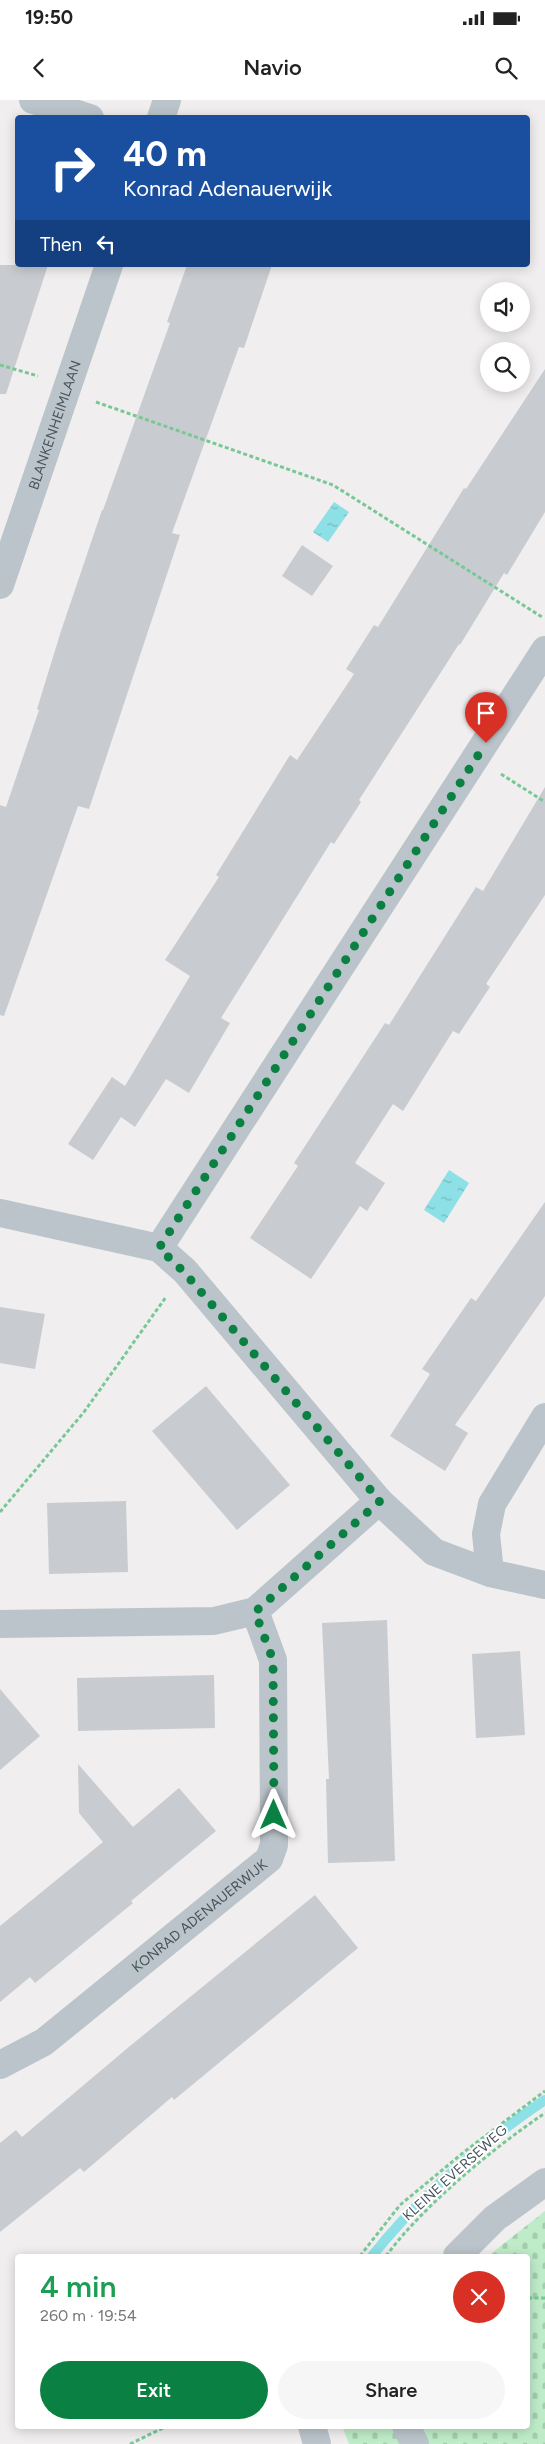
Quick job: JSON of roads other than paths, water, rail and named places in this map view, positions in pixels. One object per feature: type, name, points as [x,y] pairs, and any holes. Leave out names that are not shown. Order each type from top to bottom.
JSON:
[{"type":"street","points":[[33,100],[80,115]]},
{"type":"street","points":[[162,115],[167,100]]},
{"type":"street","name":"BLANKENHEIMLAAN","points":[[0,585],[108,267]]},
{"type":"street","points":[[159,1248],[545,650]]},
{"type":"street","points":[[0,1213],[159,1248],[184,1272],[380,1501],[434,1552],[490,1573],[545,1585]]},
{"type":"street","points":[[490,1573],[486,1534],[492,1504],[545,1417]]},
{"type":"street","points":[[0,1624],[214,1621],[255,1612],[380,1501]]},
{"type":"street","name":"KONRAD ADENAUERWIJK","points":[[0,2065],[44,2042],[269,1859],[274,1846],[273,1660],[255,1612]]},
{"type":"street","points":[[458,2254],[496,2218],[545,2182]]},
{"type":"street","points":[[313,2429],[317,2444]]},
{"type":"street","points":[[408,2429],[415,2444]]},
{"type":"water","points":[[334,502],[349,512],[328,542],[313,532]]},
{"type":"water","points":[[449,1170],[469,1183],[444,1223],[424,1210]]},
{"type":"waterway","points":[[374,2254],[410,2212],[452,2172],[498,2134],[545,2100]]}]
